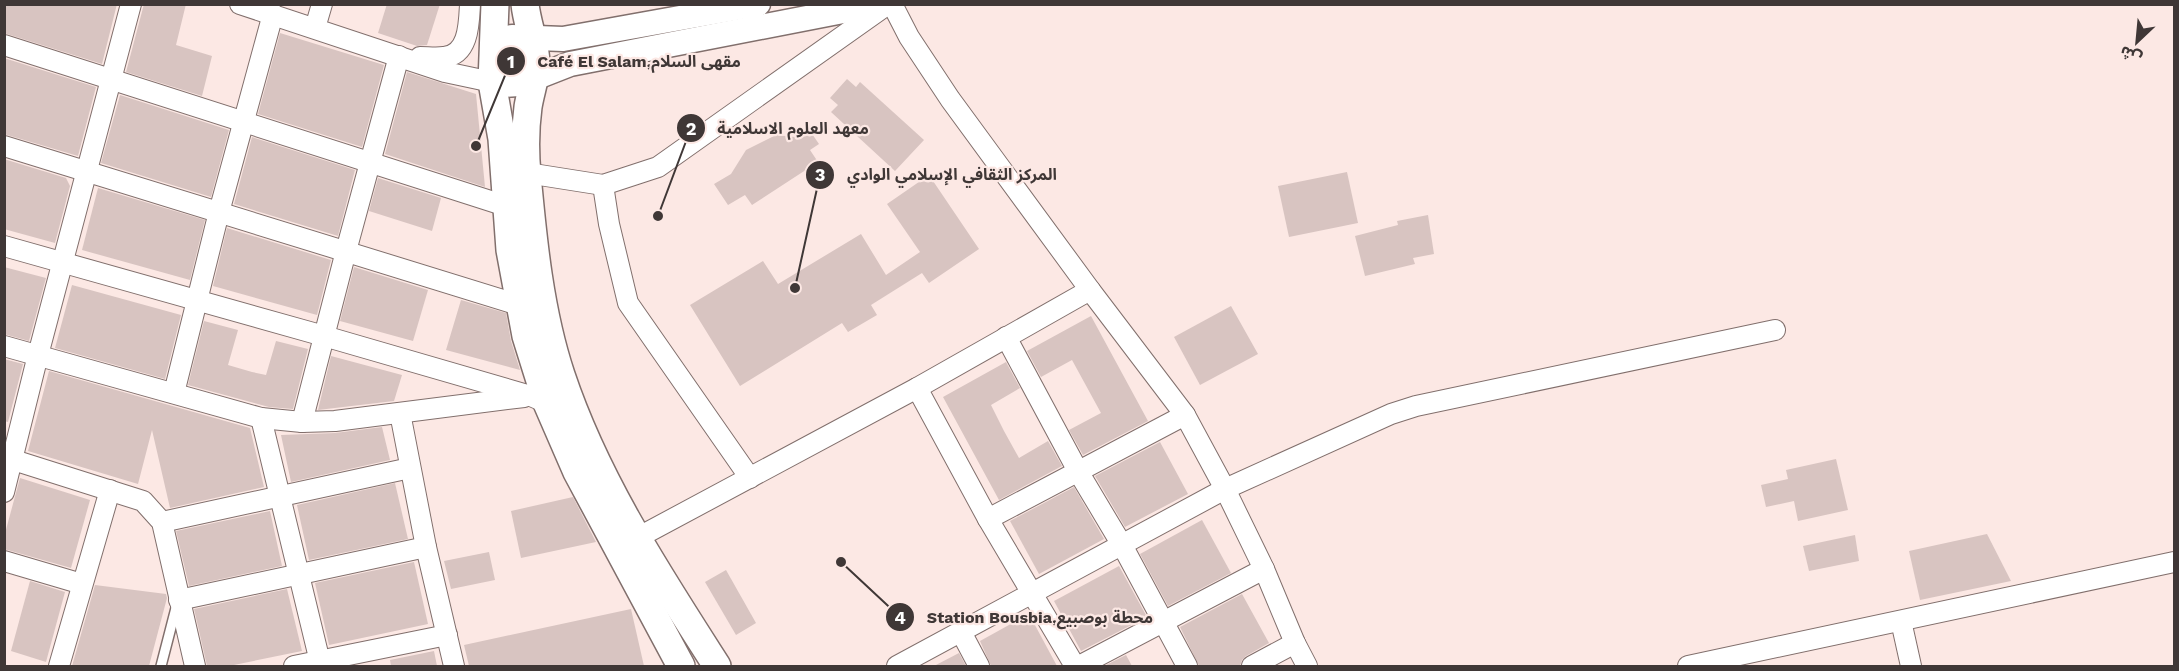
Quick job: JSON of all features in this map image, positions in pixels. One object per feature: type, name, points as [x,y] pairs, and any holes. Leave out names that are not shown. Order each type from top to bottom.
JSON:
[{"type":"main road","points":[[495,4],[492,82],[502,139],[510,250],[539,400],[681,666]]},
{"type":"main road","points":[[525,4],[536,60],[526,129],[527,173],[544,306],[561,373],[577,420],[637,538],[717,666]]},
{"type":"main road","points":[[706,666],[717,666]]},
{"type":"street","points":[[4,492],[9,458],[131,4]]},
{"type":"street","points":[[240,4],[445,72],[511,86],[553,69],[587,60],[879,4]]},
{"type":"street","points":[[315,28],[322,4]]},
{"type":"street","points":[[399,56],[446,57],[456,54],[468,34],[470,4]]},
{"type":"street","points":[[493,41],[512,37],[563,39],[758,4]]},
{"type":"street","points":[[527,173],[603,185],[658,167],[890,4],[950,99],[1185,415],[1225,489],[1264,569],[1307,666]]},
{"type":"street","points":[[174,393],[219,213],[273,14]]},
{"type":"street","points":[[4,45],[506,206]]},
{"type":"street","points":[[302,422],[399,56]]},
{"type":"street","points":[[4,146],[519,305]]},
{"type":"street","points":[[603,185],[609,224],[628,303],[750,478]]},
{"type":"street","points":[[4,246],[324,336],[539,400]]},
{"type":"street","points":[[637,538],[917,388],[1090,290]]},
{"type":"street","points":[[897,666],[1225,489],[1391,414],[1416,406],[1776,330]]},
{"type":"street","points":[[1005,337],[1186,666]]},
{"type":"street","points":[[4,346],[261,418],[302,422],[335,421],[539,400]]},
{"type":"street","points":[[917,388],[988,519],[1077,666],[1264,569]]},
{"type":"street","points":[[400,413],[426,547],[454,666]]},
{"type":"street","points":[[988,519],[1079,473],[1185,415]]},
{"type":"street","points":[[261,418],[320,664]]},
{"type":"street","points":[[9,458],[143,501],[162,522],[178,600],[195,666]]},
{"type":"street","points":[[162,522],[410,468]]},
{"type":"street","points":[[59,666],[110,490]]},
{"type":"street","points":[[178,600],[426,547]]},
{"type":"street","points":[[4,561],[82,584]]},
{"type":"street","points":[[1688,666],[2175,562]]},
{"type":"street","points":[[1901,621],[1911,666]]},
{"type":"street","points":[[961,632],[979,666]]},
{"type":"street","points":[[294,666],[320,664],[447,635]]},
{"type":"street","points":[[1252,666],[1295,643]]},
{"type":"lane","points":[[161,666],[178,600]]},
{"type":"shaded area","points":[[523,45],[532,68],[509,79],[496,55],[499,50]]},
{"type":"building","points":[[4,4],[117,4],[102,64],[4,33]]},
{"type":"building","points":[[144,4],[186,4],[176,45],[212,56],[202,96],[126,72]]},
{"type":"building","points":[[387,4],[440,4],[427,45],[417,46],[378,33]]},
{"type":"building","points":[[280,33],[384,65],[362,147],[258,114]]},
{"type":"building","points":[[4,58],[96,87],[78,156],[4,134]]},
{"type":"building","points":[[407,72],[476,94],[485,187],[385,154]]},
{"type":"building","points":[[847,79],[856,87],[860,82],[924,140],[895,171],[831,112],[838,105],[830,98]]},
{"type":"building","points":[[120,95],[229,130],[211,197],[101,163]]},
{"type":"building","points":[[808,128],[819,144],[810,150],[818,162],[752,205],[745,195],[728,205],[714,184],[731,174],[746,150],[776,135],[795,137]]},
{"type":"building","points":[[252,137],[355,170],[338,236],[234,204]]},
{"type":"building","points":[[4,159],[66,178],[70,186],[55,243],[4,229]]},
{"type":"building","points":[[1347,172],[1358,223],[1289,237],[1278,186]]},
{"type":"building","points":[[929,175],[979,249],[929,283],[922,273],[871,305],[877,315],[848,332],[842,323],[740,386],[690,305],[763,261],[778,284],[861,234],[886,275],[920,252],[887,204]]},
{"type":"building","points":[[378,178],[441,198],[432,231],[369,211]]},
{"type":"building","points":[[98,188],[205,220],[190,280],[82,250]]},
{"type":"building","points":[[1428,215],[1434,254],[1413,258],[1415,264],[1365,276],[1355,236],[1398,225],[1397,221]]},
{"type":"building","points":[[227,228],[331,260],[317,315],[213,286]]},
{"type":"building","points":[[4,267],[46,278],[29,341],[4,334]]},
{"type":"building","points":[[354,267],[428,290],[413,341],[340,321]]},
{"type":"building","points":[[72,285],[181,315],[165,379],[55,348]]},
{"type":"building","points":[[461,300],[506,313],[511,341],[520,370],[446,350]]},
{"type":"building","points":[[1231,306],[1258,354],[1200,385],[1174,337]]},
{"type":"building","points":[[1091,316],[1148,421],[1083,455],[1069,430],[1101,413],[1072,360],[1041,377],[1027,351]]},
{"type":"building","points":[[204,321],[238,330],[228,365],[252,372],[266,375],[276,341],[308,349],[293,409],[269,407],[188,385]]},
{"type":"building","points":[[331,356],[402,375],[394,401],[318,410]]},
{"type":"building","points":[[4,359],[23,364],[8,422],[4,421]]},
{"type":"building","points":[[1006,362],[1020,388],[991,405],[1004,431],[1019,458],[1048,441],[1062,466],[999,500],[943,397]]},
{"type":"building","points":[[49,371],[250,428],[264,487],[170,508],[152,430],[138,484],[28,451]]},
{"type":"building","points":[[382,427],[390,460],[291,482],[281,435],[335,433]]},
{"type":"building","points":[[1160,442],[1188,494],[1125,527],[1095,476]]},
{"type":"building","points":[[1836,459],[1848,510],[1798,521],[1794,501],[1766,507],[1761,485],[1788,479],[1786,470]]},
{"type":"building","points":[[20,478],[90,500],[71,568],[4,549],[4,537]]},
{"type":"building","points":[[395,483],[408,539],[309,560],[297,505]]},
{"type":"building","points":[[1074,487],[1104,539],[1039,574],[1010,521]]},
{"type":"building","points":[[573,497],[596,542],[521,558],[511,511]]},
{"type":"building","points":[[270,511],[282,566],[189,586],[176,531]]},
{"type":"building","points":[[1202,520],[1231,573],[1168,606],[1140,554]]},
{"type":"building","points":[[1987,534],[2011,581],[1920,600],[1909,551]]},
{"type":"building","points":[[1855,535],[1859,561],[1809,571],[1803,546]]},
{"type":"building","points":[[489,552],[495,580],[451,589],[444,561]]},
{"type":"building","points":[[414,562],[428,624],[329,645],[315,583]]},
{"type":"building","points":[[1119,566],[1147,617],[1081,651],[1054,601]]},
{"type":"building","points":[[726,570],[756,623],[736,635],[705,582]]},
{"type":"building","points":[[30,581],[65,592],[46,662],[11,651]]},
{"type":"building","points":[[95,585],[166,594],[167,598],[149,666],[72,666]]},
{"type":"building","points":[[287,589],[302,651],[229,666],[207,666],[194,609]]},
{"type":"building","points":[[1242,594],[1269,643],[1246,656],[1240,666],[1199,666],[1180,627]]},
{"type":"building","points":[[631,609],[644,666],[469,666],[464,645]]},
{"type":"building","points":[[1029,614],[1057,666],[991,666],[980,641]]},
{"type":"building","points":[[434,651],[437,666],[391,666],[390,660]]},
{"type":"building","points":[[959,653],[966,666],[934,666]]},
{"type":"building","points":[[1126,655],[1132,666],[1104,666]]},
{"type":"place","name":"Café El Salam,مقهى السلام","points":[[476,146]]},
{"type":"place","name":"معهد العلوم الاسلامية","points":[[658,216]]},
{"type":"place","name":"المركز الثقافي الإسلامي الوادي","points":[[795,288]]},
{"type":"place","name":"Station Bousbia,محطة بوصبيع","points":[[841,562]]}]
